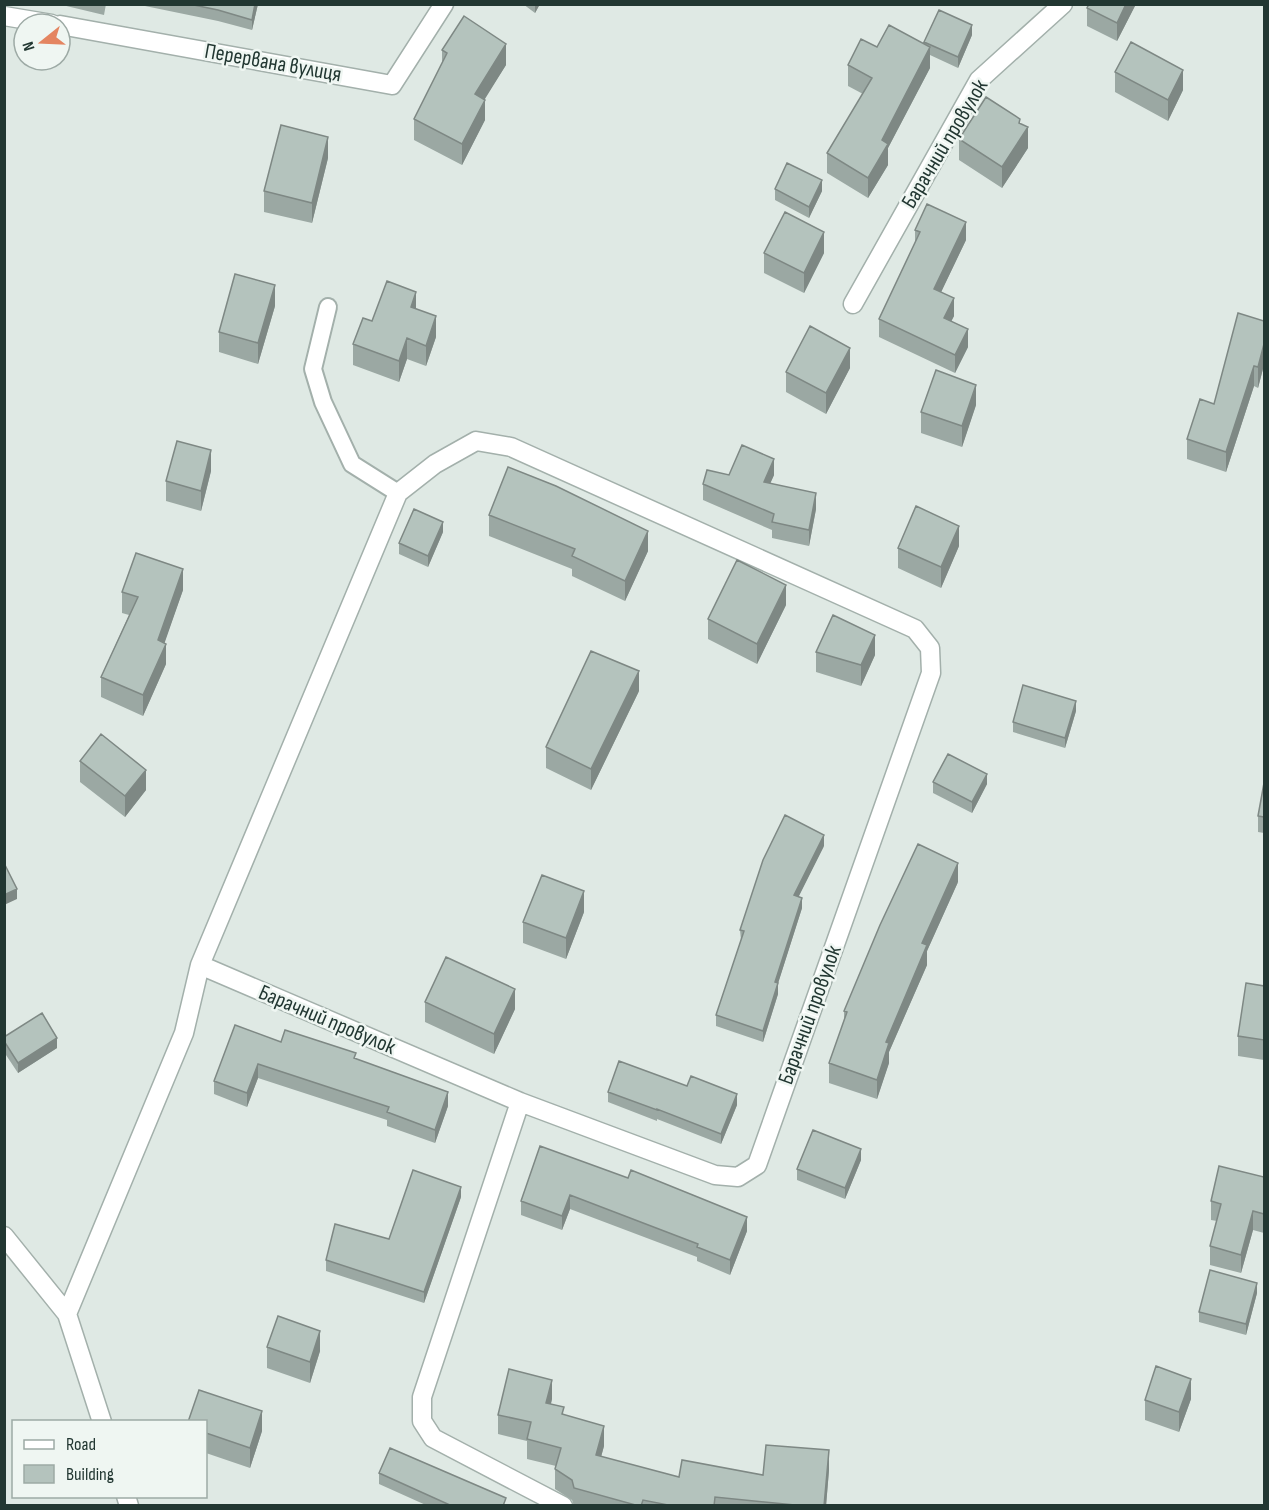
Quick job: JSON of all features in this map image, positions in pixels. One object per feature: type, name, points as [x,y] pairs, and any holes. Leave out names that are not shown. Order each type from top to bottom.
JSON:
[{"type":"street","name":"Перервана вулиця","points":[[72,28],[392,84],[444,4]]},
{"type":"street","name":"Барачний провулок","points":[[853,304],[979,80],[1063,4]]},
{"type":"street","name":"Барачний провулок","points":[[200,965],[520,1102],[715,1175],[738,1177],[757,1166],[931,673],[930,648],[915,629],[511,447],[476,441],[435,464],[398,493]]},
{"type":"street","points":[[67,1314],[184,1033],[200,965],[398,493]]},
{"type":"street","points":[[520,1102],[422,1397],[422,1420],[433,1438],[562,1506]]},
{"type":"street","points":[[4,1236],[67,1314],[101,1420]]},
{"type":"lane","points":[[328,306],[313,369],[323,402],[352,464],[398,493]]},
{"type":"building","points":[[189,4],[255,4],[252,20]]},
{"type":"building","points":[[1089,4],[1126,4],[1117,23],[1087,8]]},
{"type":"building","points":[[939,10],[972,25],[958,57],[924,42]]},
{"type":"building","points":[[464,16],[506,44],[475,94],[485,100],[462,144],[414,119],[447,53],[442,50]]},
{"type":"building","points":[[889,25],[930,47],[882,140],[888,144],[868,178],[827,153],[872,78],[848,65],[861,39],[877,47]]},
{"type":"building","points":[[1131,42],[1183,70],[1168,100],[1115,72]]},
{"type":"building","points":[[986,97],[1020,119],[1019,123],[1028,127],[1002,167],[959,139]]},
{"type":"building","points":[[281,125],[328,137],[312,203],[264,191]]},
{"type":"building","points":[[787,163],[822,180],[809,207],[775,189]]},
{"type":"building","points":[[927,204],[966,222],[934,289],[954,298],[944,318],[968,329],[955,355],[879,319],[920,232],[915,230]]},
{"type":"building","points":[[785,212],[824,232],[804,273],[764,253]]},
{"type":"building","points":[[235,274],[275,285],[258,343],[219,332]]},
{"type":"building","points":[[387,281],[416,292],[411,307],[436,316],[426,346],[407,338],[399,361],[353,344],[363,318],[372,321]]},
{"type":"building","points":[[1238,313],[1264,321],[1264,344],[1258,367],[1254,366],[1226,452],[1187,439],[1200,399],[1214,404]]},
{"type":"building","points":[[810,326],[850,348],[826,393],[786,372]]},
{"type":"building","points":[[936,370],[976,385],[962,426],[921,412]]},
{"type":"building","points":[[177,441],[211,450],[201,491],[166,481]]},
{"type":"building","points":[[742,445],[774,459],[764,482],[816,493],[809,530],[772,522],[774,514],[703,484],[707,470],[729,475]]},
{"type":"building","points":[[508,467],[556,486],[648,531],[625,581],[572,556],[575,549],[489,515]]},
{"type":"building","points":[[916,506],[959,526],[941,567],[898,548]]},
{"type":"building","points":[[414,509],[443,522],[428,556],[399,543]]},
{"type":"building","points":[[136,553],[183,569],[158,640],[166,644],[143,695],[101,677],[138,597],[122,592]]},
{"type":"building","points":[[737,560],[786,585],[757,644],[708,619]]},
{"type":"building","points":[[833,615],[875,635],[861,665],[816,652]]},
{"type":"building","points":[[591,651],[639,671],[591,769],[546,747]]},
{"type":"building","points":[[1023,685],[1076,701],[1065,738],[1013,722]]},
{"type":"building","points":[[101,734],[146,770],[125,796],[80,761]]},
{"type":"building","points":[[948,754],[987,774],[972,802],[933,782]]},
{"type":"building","points":[[1264,783],[1264,817],[1258,816]]},
{"type":"building","points":[[785,815],[824,835],[794,895],[802,898],[775,982],[778,983],[763,1031],[716,1015],[744,931],[740,930],[763,860]]},
{"type":"building","points":[[918,844],[958,863],[922,943],[927,945],[886,1042],[889,1043],[877,1080],[829,1063],[847,1012],[844,1011],[880,925]]},
{"type":"building","points":[[4,863],[17,889],[4,895]]},
{"type":"building","points":[[542,875],[584,891],[566,938],[523,922]]},
{"type":"building","points":[[446,957],[515,989],[494,1034],[425,1002]]},
{"type":"building","points":[[1246,983],[1264,986],[1264,1040],[1238,1036]]},
{"type":"building","points":[[42,1013],[57,1038],[18,1063],[4,1041],[4,1037]]},
{"type":"building","points":[[235,1025],[281,1042],[285,1030],[356,1053],[354,1058],[448,1092],[435,1130],[387,1112],[389,1107],[258,1064],[247,1093],[214,1081]]},
{"type":"building","points":[[619,1061],[687,1086],[691,1076],[737,1094],[721,1134],[608,1092]]},
{"type":"building","points":[[813,1130],[861,1149],[845,1188],[797,1169]]},
{"type":"building","points":[[540,1146],[628,1178],[631,1170],[747,1217],[730,1260],[697,1247],[698,1244],[570,1195],[562,1216],[521,1201]]},
{"type":"building","points":[[1219,1166],[1264,1177],[1264,1214],[1253,1211],[1241,1255],[1210,1246],[1221,1204],[1211,1201]]},
{"type":"building","points":[[413,1170],[461,1187],[424,1292],[326,1260],[335,1224],[389,1239]]},
{"type":"building","points":[[1210,1270],[1257,1283],[1246,1324],[1199,1312]]},
{"type":"building","points":[[278,1316],[320,1331],[310,1362],[267,1347]]},
{"type":"building","points":[[1156,1366],[1191,1379],[1179,1412],[1145,1400]]},
{"type":"building","points":[[509,1369],[552,1380],[546,1403],[564,1407],[562,1414],[604,1426],[596,1455],[679,1477],[682,1460],[763,1475],[766,1445],[829,1450],[824,1506],[715,1497],[714,1506],[673,1506],[643,1500],[639,1506],[574,1488],[572,1480],[555,1469],[561,1448],[527,1439],[531,1422],[498,1415]]},
{"type":"building","points":[[199,1390],[262,1411],[250,1448],[207,1433],[207,1420],[189,1420]]},
{"type":"building","points":[[390,1448],[506,1498],[503,1506],[452,1506],[379,1473]]}]
